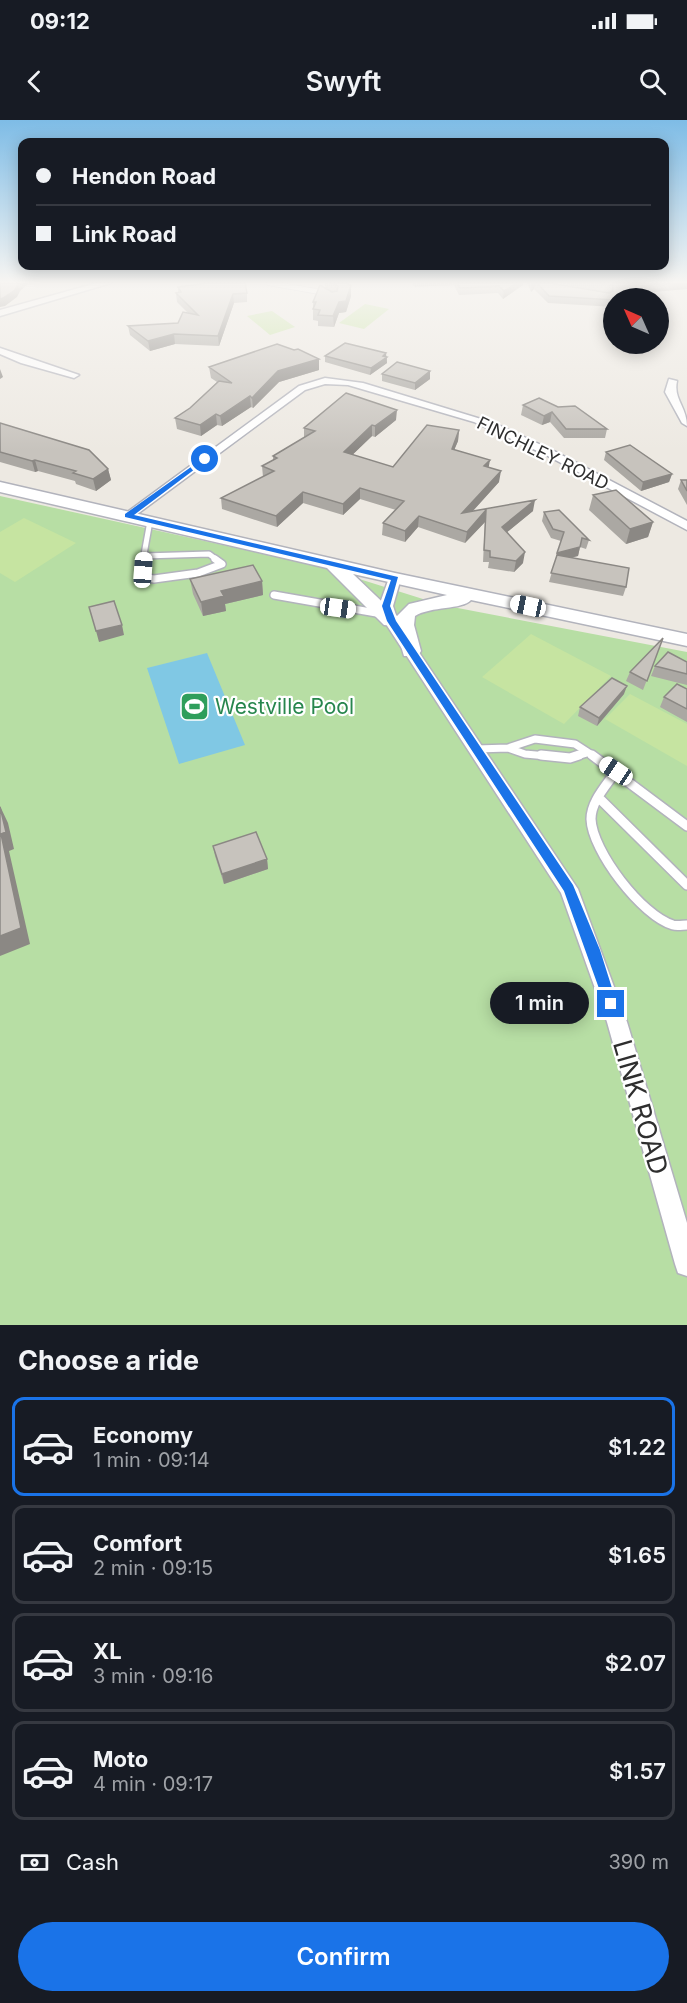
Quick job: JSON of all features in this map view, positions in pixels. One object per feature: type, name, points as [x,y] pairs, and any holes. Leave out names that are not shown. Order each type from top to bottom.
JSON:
[{"type":"main road","points":[[0,488],[395,578],[687,640]]},
{"type":"main road","points":[[333,564],[387,618]]},
{"type":"main road","points":[[411,651],[405,625],[405,617],[410,612],[430,602],[482,597]]},
{"type":"street","points":[[0,351],[24,362],[74,375]]},
{"type":"street","name":"FINCHLEY ROAD","points":[[128,516],[302,388],[324,381],[360,385],[503,430],[687,526]]},
{"type":"street","points":[[672,381],[670,392],[687,423]]},
{"type":"street","name":"LINK ROAD","points":[[395,578],[386,606],[387,618],[569,889],[594,950],[617,1022],[687,1264]]},
{"type":"lane","points":[[144,556],[209,554],[222,564],[214,569],[157,580],[148,578],[143,573],[145,536],[150,521]]},
{"type":"lane","points":[[274,595],[387,618]]},
{"type":"lane","points":[[508,748],[514,744],[535,739],[575,744],[616,771],[687,826]]},
{"type":"lane","points":[[477,749],[508,748],[525,754],[570,758],[588,753]]},
{"type":"lane","points":[[616,771],[599,798],[591,817],[598,846],[640,902],[671,925],[680,927],[687,925]]},
{"type":"lane","points":[[599,798],[687,885]]},
{"type":"green space","points":[[0,496],[318,566],[442,605],[687,652],[687,1325],[0,1325]]},
{"type":"green space","points":[[24,518],[76,543],[15,582],[0,573],[0,532]]},
{"type":"green space","points":[[531,634],[611,676],[564,724],[482,677]]},
{"type":"green space","points":[[630,694],[687,724],[687,766],[605,719]]},
{"type":"water","name":"Westville Pool","points":[[207,653],[245,745],[179,764],[147,668]]},
{"type":"building","points":[[345,343],[386,353],[383,356],[387,357],[371,368],[325,356]]},
{"type":"building","points":[[277,344],[294,350],[298,349],[319,359],[278,371],[252,398],[250,396],[220,416],[216,414],[200,425],[175,418],[190,408],[219,381],[232,383],[209,367]]},
{"type":"building","points":[[397,362],[430,371],[415,383],[382,374]]},
{"type":"building","points":[[346,393],[397,410],[375,426],[372,425],[344,452],[393,467],[427,425],[459,430],[452,449],[490,460],[484,466],[501,471],[462,513],[535,500],[502,527],[525,552],[516,561],[490,557],[490,551],[484,550],[486,510],[467,532],[419,516],[405,531],[383,523],[404,501],[360,488],[343,504],[303,492],[276,516],[221,498],[274,471],[262,466],[277,458],[273,456],[315,431],[304,428]]},
{"type":"building","points":[[539,398],[558,407],[575,406],[607,429],[566,429],[552,412],[544,416],[523,405]]},
{"type":"building","points":[[0,423],[89,450],[108,469],[93,479],[73,473],[76,471],[0,452]]},
{"type":"building","points":[[630,445],[672,474],[643,482],[606,452]]},
{"type":"building","points":[[681,480],[687,480],[687,491]]},
{"type":"building","points":[[616,490],[653,522],[630,529],[593,495]]},
{"type":"building","points":[[559,510],[589,540],[582,538],[580,547],[557,553],[564,532],[553,529],[544,512]]},
{"type":"building","points":[[557,555],[629,568],[626,587],[551,573]]},
{"type":"building","points":[[253,565],[262,581],[221,591],[224,596],[201,602],[190,579]]},
{"type":"building","points":[[114,601],[122,625],[96,631],[89,607]]},
{"type":"building","points":[[663,638],[647,681],[630,672]]},
{"type":"building","points":[[668,652],[687,662],[687,674],[655,666]]},
{"type":"building","points":[[612,678],[627,686],[599,718],[580,707]]},
{"type":"building","points":[[677,684],[687,689],[687,709],[664,697]]},
{"type":"building","points":[[0,807],[6,832],[1,834],[21,928],[0,936]]},
{"type":"building","points":[[256,832],[267,859],[222,874],[213,846]]},
{"type":"place","name":"Westville Pool","points":[[194,706]]},
{"type":"route","points":[[205,459],[128,516],[395,578],[388,593],[386,606],[392,621],[569,889],[594,950],[611,1004]]}]
